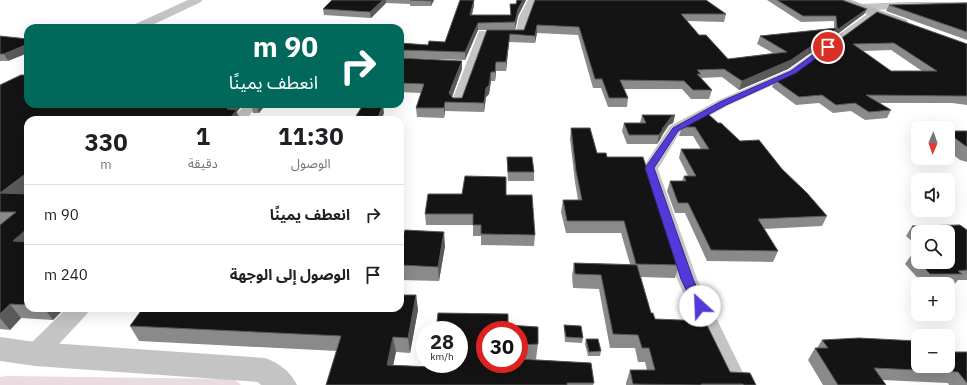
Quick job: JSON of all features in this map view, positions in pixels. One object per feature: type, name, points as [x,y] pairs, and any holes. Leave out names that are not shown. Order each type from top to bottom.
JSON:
[{"type":"main road","points":[[840,0],[913,27]]},
{"type":"main road","points":[[846,0],[866,10]]},
{"type":"street","points":[[145,24],[197,0]]},
{"type":"street","points":[[457,103],[467,65],[482,34],[520,34],[524,17],[532,0]]},
{"type":"street","points":[[737,385],[687,279],[650,168],[675,129],[723,103],[793,72],[866,10],[909,5],[967,5]]},
{"type":"street","points":[[242,116],[249,108]]},
{"type":"street","points":[[35,354],[76,312]]},
{"type":"street","points":[[0,348],[35,354],[265,370],[282,385]]},
{"type":"shaded area","points":[[0,377],[234,379],[241,385],[0,385]]},
{"type":"building","points":[[332,0],[383,0],[370,12],[323,9]]},
{"type":"building","points":[[410,0],[431,0],[431,1]]},
{"type":"building","points":[[460,0],[474,0],[470,15],[511,15],[510,4],[516,4],[517,0],[523,0],[518,9],[515,22],[478,23],[465,52],[404,50],[404,43],[428,45],[429,41],[445,42]]},
{"type":"building","points":[[535,0],[706,0],[726,14],[681,14],[699,35],[706,35],[728,59],[787,52],[760,36],[838,28],[791,60],[742,81],[724,69],[697,70],[701,74],[697,74],[712,90],[693,90],[684,81],[620,80],[628,98],[609,98],[602,79],[595,79],[579,27],[537,25],[535,36],[510,34],[506,62],[496,62],[495,72],[491,72],[489,85],[486,88],[484,103],[445,102],[444,108],[416,108],[424,84],[404,83],[404,58],[462,61],[449,93],[453,98],[462,98],[487,30],[524,30]]},
{"type":"building","points":[[777,0],[842,0],[867,9],[837,30],[836,16],[803,16]]},
{"type":"building","points":[[967,3],[967,32],[889,5]]},
{"type":"building","points":[[877,12],[967,44],[967,96],[866,95],[891,110],[869,112],[855,103],[836,105],[822,95],[799,97],[775,80],[801,68]],"holes":[[[894,43],[937,71],[891,71],[853,44]]]},
{"type":"building","points":[[0,36],[24,39],[24,46],[4,54],[0,54]]},
{"type":"building","points":[[24,75],[24,108],[228,108],[227,109],[237,110],[232,116],[24,116],[24,175],[0,193],[0,85]]},
{"type":"building","points":[[361,108],[382,108],[378,116],[356,116]]},
{"type":"building","points":[[707,113],[718,123],[721,123],[740,141],[759,140],[782,169],[807,193],[827,216],[758,219],[778,251],[711,250],[688,203],[678,203],[670,181],[686,181],[684,176],[696,176],[681,149],[709,149],[695,127],[682,127],[683,124]]},
{"type":"building","points":[[642,115],[675,115],[671,117],[662,128],[663,129],[659,135],[629,135],[624,123],[646,123]]},
{"type":"building","points":[[571,128],[590,128],[597,153],[606,153],[607,157],[643,157],[679,265],[636,264],[624,221],[567,221],[563,200],[582,200],[576,171]]},
{"type":"building","points":[[955,131],[967,131],[967,147],[955,138]]},
{"type":"building","points":[[507,157],[532,157],[534,172],[508,172]]},
{"type":"building","points":[[465,176],[506,177],[506,195],[532,195],[535,235],[481,234],[481,225],[473,225],[473,214],[425,214],[428,194],[462,194]]},
{"type":"building","points":[[0,193],[24,194],[24,231],[13,241],[24,242],[24,305],[10,304],[0,314],[0,225],[16,212],[0,212]]},
{"type":"building","points":[[955,225],[960,225],[967,230],[967,270],[958,271],[962,274],[930,274],[925,269],[955,269]]},
{"type":"building","points":[[405,230],[444,232],[438,267],[404,265]]},
{"type":"building","points":[[574,263],[637,265],[651,313],[653,313],[655,319],[705,321],[730,372],[750,373],[756,385],[633,384],[630,370],[655,370],[649,348],[642,348],[638,335],[613,334],[601,275],[575,274]]},
{"type":"building","points":[[404,295],[416,295],[408,338],[393,337],[387,365],[416,366],[416,373],[468,373],[468,321],[437,321],[438,313],[508,314],[508,321],[476,321],[476,373],[528,373],[528,360],[591,363],[594,383],[567,383],[567,385],[326,385],[341,336],[130,326],[140,312],[404,312]]},
{"type":"building","points":[[564,325],[581,326],[583,338],[566,337]]},
{"type":"building","points":[[528,326],[538,327],[538,344],[528,345]]},
{"type":"building","points":[[859,338],[911,341],[911,370],[874,368],[886,385],[838,385],[815,348],[828,348],[822,340]]},
{"type":"building","points":[[586,339],[598,339],[601,351],[589,352]]},
{"type":"building","points":[[955,352],[967,352],[967,383],[958,372],[955,372]]},
{"type":"route","points":[[700,306],[687,279],[650,168],[675,129],[723,103],[793,72],[828,47]]}]
